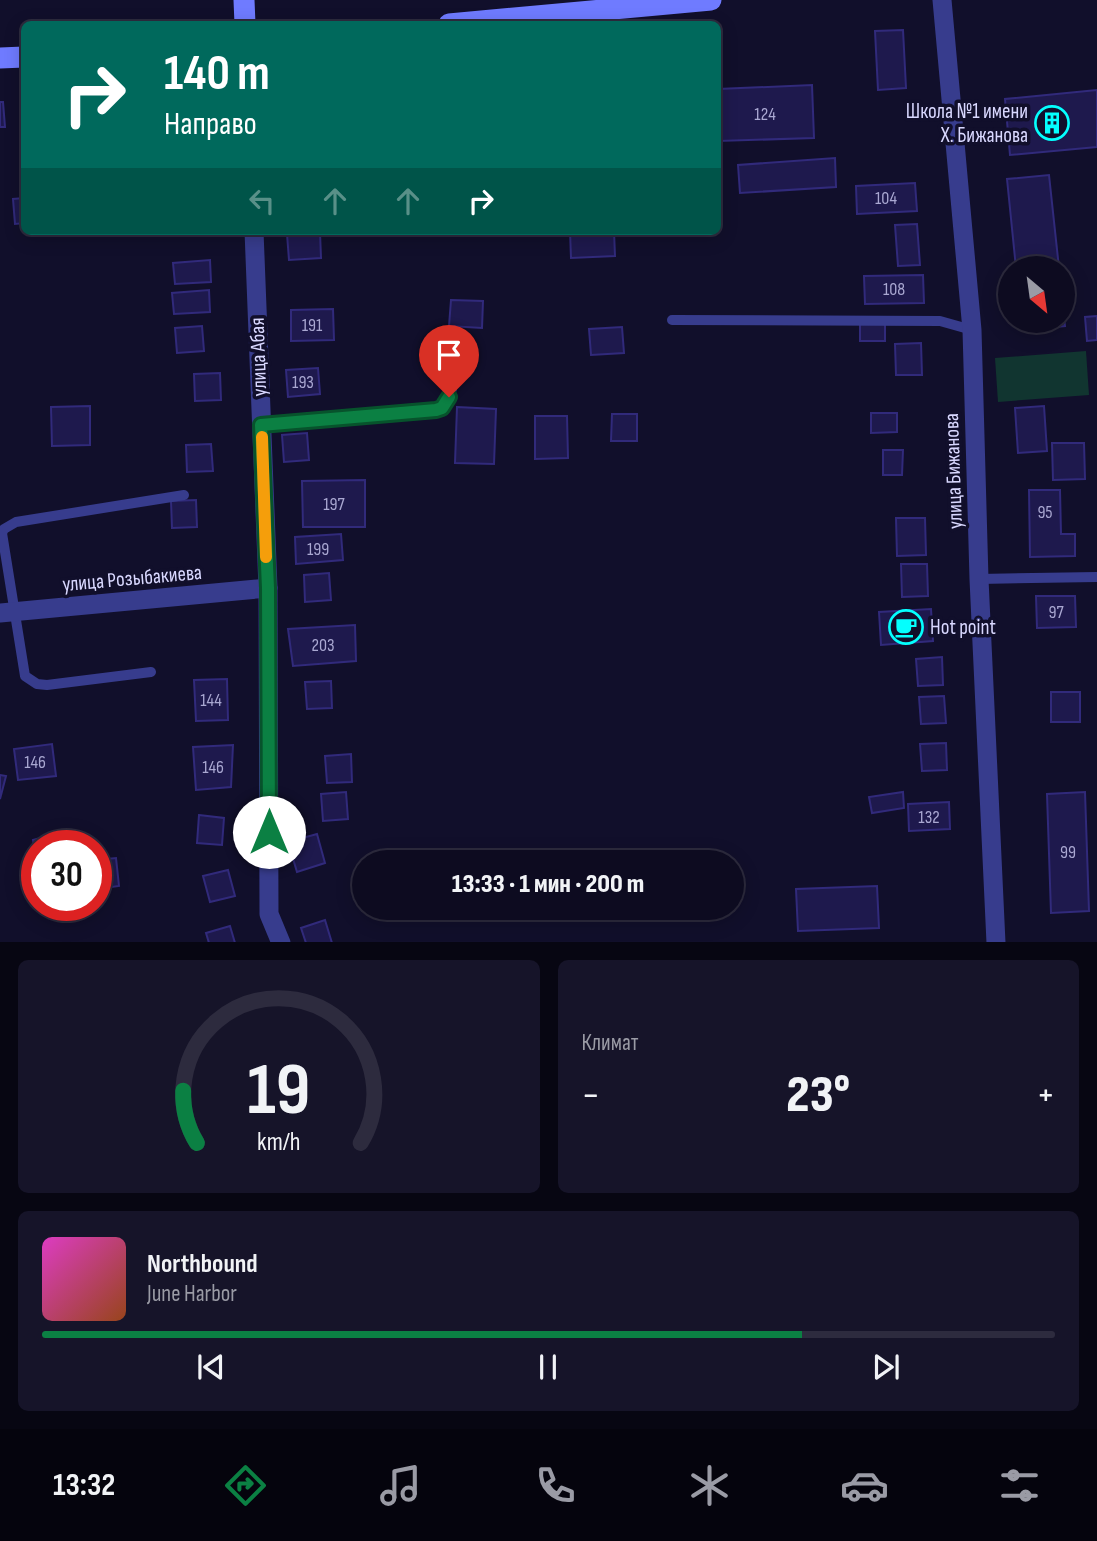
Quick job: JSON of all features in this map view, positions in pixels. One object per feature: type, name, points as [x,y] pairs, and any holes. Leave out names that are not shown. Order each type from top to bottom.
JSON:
[{"type":"street","points":[[244,0],[245,21]]},
{"type":"street","points":[[482,21],[711,0]]},
{"type":"street","name":"улица Бижанова","points":[[942,0],[972,330],[979,579],[996,942]]},
{"type":"street","points":[[0,58],[21,57]]},
{"type":"street","name":"улица Абая","points":[[254,235],[268,588],[269,914],[281,942]]},
{"type":"street","name":"улица Розыбакиева","points":[[7,612],[268,588]]},
{"type":"lane","points":[[672,320],[940,321],[972,330]]},
{"type":"lane","points":[[261,425],[442,408],[452,389],[452,345]]},
{"type":"lane","points":[[151,672],[37,684],[25,676],[7,612],[2,533],[16,523],[184,495]]},
{"type":"lane","points":[[979,579],[1097,577]]},
{"type":"green space","points":[[1086,351],[1089,395],[998,402],[995,358]]},
{"type":"building","points":[[903,30],[906,88],[878,90],[875,31]]},
{"type":"building","points":[[812,85],[814,138],[721,141],[721,89]]},
{"type":"building","name":"Школа №1 имени Х. Бижанова","points":[[1097,90],[1097,147],[1010,155],[1005,99]]},
{"type":"building","points":[[0,102],[3,102],[5,127],[0,127]]},
{"type":"building","points":[[835,158],[836,187],[740,193],[738,165]]},
{"type":"building","points":[[1049,175],[1058,256],[1015,256],[1007,179]]},
{"type":"building","points":[[915,183],[917,211],[857,214],[856,186]]},
{"type":"building","points":[[21,198],[21,223],[15,224],[13,199]]},
{"type":"building","points":[[917,224],[920,265],[898,266],[895,225]]},
{"type":"building","points":[[287,235],[320,235],[321,258],[289,260]]},
{"type":"building","points":[[570,235],[614,235],[615,256],[571,258]]},
{"type":"building","points":[[210,260],[211,282],[175,284],[173,263]]},
{"type":"building","points":[[923,275],[924,303],[865,304],[864,276]]},
{"type":"building","points":[[209,290],[210,312],[174,314],[172,293]]},
{"type":"building","points":[[451,300],[483,301],[482,328],[449,326]]},
{"type":"building","points":[[333,309],[334,340],[291,341],[291,310]]},
{"type":"building","points":[[1097,316],[1097,340],[1087,341],[1085,317]]},
{"type":"building","points":[[860,322],[885,322],[885,341],[860,341]]},
{"type":"building","points":[[202,326],[204,351],[177,353],[175,328]]},
{"type":"building","points":[[622,327],[624,353],[591,355],[589,329]]},
{"type":"building","points":[[921,343],[922,375],[896,375],[895,344]]},
{"type":"building","points":[[318,368],[320,394],[288,397],[286,370]]},
{"type":"building","points":[[220,373],[221,400],[195,401],[194,374]]},
{"type":"building","points":[[90,406],[90,445],[52,446],[51,407]]},
{"type":"building","points":[[1044,406],[1047,451],[1018,453],[1015,408]]},
{"type":"building","points":[[457,407],[496,409],[494,464],[455,463]]},
{"type":"building","points":[[871,413],[897,413],[897,432],[871,433]]},
{"type":"building","points":[[612,414],[637,414],[637,441],[611,441]]},
{"type":"building","points":[[535,416],[567,416],[568,458],[535,459]]},
{"type":"building","points":[[307,433],[309,460],[284,462],[282,435]]},
{"type":"building","points":[[1052,443],[1084,443],[1085,479],[1053,480]]},
{"type":"building","points":[[211,444],[213,471],[187,472],[186,445]]},
{"type":"building","points":[[883,450],[903,450],[902,475],[883,475]]},
{"type":"building","points":[[365,480],[365,527],[303,527],[302,481]]},
{"type":"building","points":[[1029,490],[1060,490],[1061,534],[1075,534],[1075,556],[1030,557]]},
{"type":"building","points":[[196,500],[197,527],[172,528],[171,501]]},
{"type":"building","points":[[896,518],[925,518],[926,555],[897,556]]},
{"type":"building","points":[[341,534],[343,560],[296,564],[295,537]]},
{"type":"building","points":[[901,564],[927,564],[928,596],[902,597]]},
{"type":"building","points":[[329,573],[331,600],[305,602],[304,575]]},
{"type":"building","points":[[1036,596],[1075,596],[1076,627],[1037,628]]},
{"type":"building","name":"Hot point","points":[[931,609],[933,641],[881,645],[879,612]]},
{"type":"building","points":[[355,625],[356,661],[293,666],[288,629]]},
{"type":"building","points":[[942,657],[943,685],[918,686],[916,659]]},
{"type":"building","points":[[227,679],[228,720],[196,721],[194,680]]},
{"type":"building","points":[[331,681],[332,708],[307,709],[305,682]]},
{"type":"building","points":[[1051,692],[1080,692],[1080,722],[1051,722]]},
{"type":"building","points":[[944,696],[946,723],[921,724],[919,697]]},
{"type":"building","points":[[946,743],[947,770],[922,771],[920,744]]},
{"type":"building","points":[[52,744],[56,776],[18,780],[14,749]]},
{"type":"building","points":[[233,745],[231,787],[196,790],[193,747]]},
{"type":"building","points":[[351,754],[352,782],[327,783],[325,756]]},
{"type":"building","points":[[0,775],[6,776],[0,799]]},
{"type":"building","points":[[346,792],[348,819],[323,821],[321,794]]},
{"type":"building","points":[[903,792],[904,808],[872,813],[869,797]]},
{"type":"building","points":[[1085,792],[1089,911],[1051,913],[1047,794]]},
{"type":"building","points":[[949,802],[950,829],[909,831],[908,804]]},
{"type":"building","points":[[199,815],[224,818],[222,845],[197,843]]},
{"type":"building","points":[[317,834],[325,863],[297,872],[288,842]]},
{"type":"building","points":[[112,858],[116,858],[119,886],[112,887]]},
{"type":"building","points":[[228,870],[235,896],[210,902],[203,876]]},
{"type":"building","points":[[877,886],[879,928],[798,931],[796,889]]},
{"type":"building","points":[[325,920],[332,942],[306,942],[301,928]]},
{"type":"building","points":[[230,926],[235,942],[209,942],[206,933]]},
{"type":"slow traffic","points":[[262,437],[266,557]]},
{"type":"place","name":"Школа №1 имени Х. Бижанова","points":[[1052,123]]},
{"type":"place","name":"Hot point","points":[[906,627]]},
{"type":"route","points":[[269,832],[268,588],[261,425],[436,410],[442,408],[449,397]]}]
